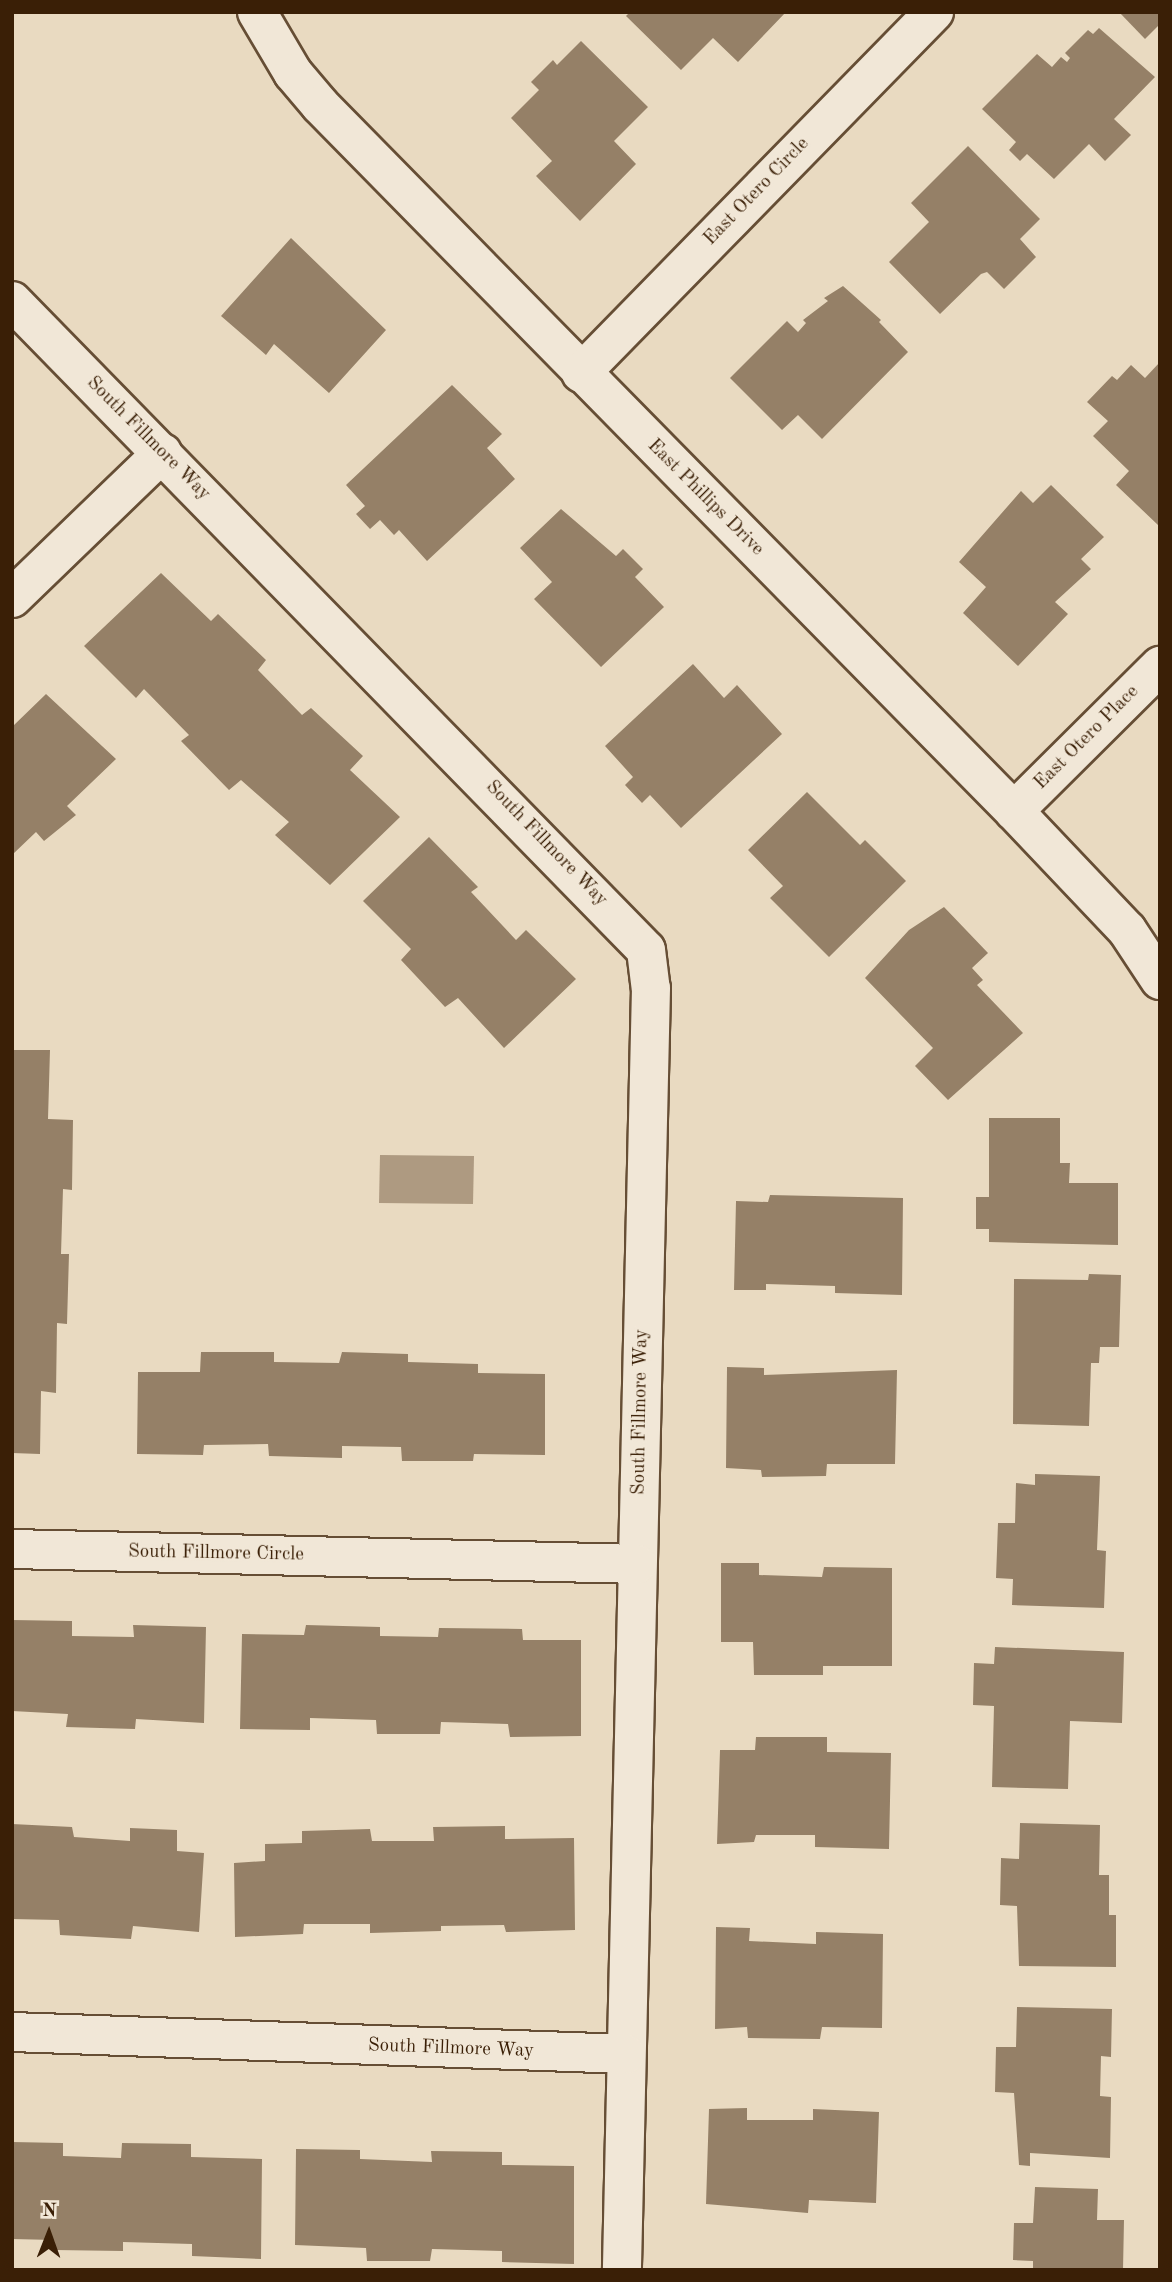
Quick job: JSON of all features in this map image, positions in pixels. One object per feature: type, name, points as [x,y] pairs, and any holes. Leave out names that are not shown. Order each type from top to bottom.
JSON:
[{"type":"street","name":"East Phillips Drive","points":[[257,12],[320,105],[1014,811],[1126,930],[1160,980]]},
{"type":"street","name":"East Otero Circle","points":[[581,373],[933,12]]},
{"type":"street","name":"South Fillmore Way","points":[[12,301],[646,950],[651,1002],[622,2270]]},
{"type":"street","points":[[12,598],[162,453]]},
{"type":"street","name":"East Otero Place","points":[[1014,811],[1160,666]]},
{"type":"street","name":"South Fillmore Circle","points":[[12,1549],[637,1564]]},
{"type":"street","name":"South Fillmore Way","points":[[12,2032],[277,2044],[626,2054]]},
{"type":"shaded area","points":[[380,1155],[474,1156],[473,1204],[379,1203]]},
{"type":"building","points":[[630,12],[786,12],[738,62],[713,38],[681,70],[626,16]]},
{"type":"building","points":[[1119,12],[1160,12],[1160,24],[1145,39]]},
{"type":"building","points":[[1099,28],[1155,77],[1114,119],[1131,135],[1105,161],[1089,144],[1054,179],[1027,154],[1020,161],[1009,150],[1016,142],[982,109],[1037,54],[1052,67],[1061,57],[1067,62],[1070,58],[1065,53],[1088,30],[1093,34]]},
{"type":"building","points":[[581,41],[648,107],[614,141],[636,164],[580,221],[536,176],[552,161],[511,118],[539,90],[531,82],[553,60],[557,65]]},
{"type":"building","points":[[968,146],[1040,219],[1020,239],[1036,257],[1004,289],[987,272],[981,274],[940,314],[889,262],[929,222],[911,203]]},
{"type":"building","points":[[291,238],[386,330],[329,393],[274,344],[266,355],[221,316]]},
{"type":"building","points":[[843,286],[881,320],[879,322],[908,352],[822,439],[798,415],[782,430],[730,378],[787,321],[798,332],[806,323],[803,320],[828,301],[824,298]]},
{"type":"building","points":[[1160,362],[1158,525],[1116,485],[1129,471],[1093,436],[1108,421],[1087,402],[1112,376],[1117,380],[1131,365],[1145,378]]},
{"type":"building","points":[[452,385],[502,434],[487,448],[515,479],[427,561],[399,530],[394,535],[380,520],[370,529],[356,514],[365,506],[346,485]]},
{"type":"building","points":[[1051,485],[1104,537],[1081,559],[1091,569],[1055,602],[1068,614],[1018,666],[963,613],[986,587],[959,562],[1021,491],[1033,503]]},
{"type":"building","points":[[561,509],[616,556],[623,549],[643,569],[635,577],[664,607],[601,667],[534,599],[552,582],[520,548]]},
{"type":"building","points":[[161,573],[211,621],[218,614],[266,660],[258,670],[302,715],[311,708],[363,756],[350,770],[400,817],[330,885],[275,835],[289,822],[241,780],[229,790],[181,741],[189,735],[144,689],[136,698],[84,646]]},
{"type":"building","points":[[693,664],[724,698],[737,685],[782,734],[681,828],[650,795],[642,803],[625,785],[633,777],[605,746]]},
{"type":"building","points":[[46,694],[116,759],[67,806],[76,815],[44,841],[36,832],[12,855],[12,727]]},
{"type":"building","points":[[807,792],[860,845],[865,840],[906,881],[829,957],[770,898],[783,886],[748,850]]},
{"type":"building","points":[[429,837],[478,887],[471,892],[516,940],[526,930],[576,979],[504,1048],[458,998],[445,1007],[401,960],[411,949],[363,901]]},
{"type":"building","points":[[944,907],[988,953],[972,968],[983,980],[977,985],[1023,1033],[948,1100],[915,1066],[933,1048],[865,978],[909,930]]},
{"type":"building","points":[[12,1050],[50,1050],[48,1119],[73,1120],[72,1190],[63,1189],[61,1254],[69,1254],[67,1324],[57,1323],[56,1393],[41,1391],[40,1454],[12,1453]]},
{"type":"building","points":[[989,1118],[1060,1118],[1060,1163],[1070,1163],[1069,1183],[1118,1183],[1118,1245],[989,1242],[989,1229],[976,1229],[976,1197],[989,1197]]},
{"type":"building","points":[[770,1195],[903,1198],[902,1295],[835,1293],[835,1286],[766,1284],[766,1290],[734,1290],[736,1201],[768,1202]]},
{"type":"building","points":[[1089,1274],[1121,1275],[1119,1347],[1100,1347],[1099,1363],[1091,1363],[1089,1426],[1013,1424],[1014,1279],[1088,1280]]},
{"type":"building","points":[[201,1352],[274,1352],[274,1362],[339,1363],[342,1352],[408,1354],[408,1362],[478,1364],[478,1373],[545,1374],[545,1455],[474,1454],[473,1461],[402,1461],[401,1447],[342,1446],[342,1458],[269,1456],[268,1444],[204,1445],[203,1455],[137,1454],[138,1372],[200,1372]]},
{"type":"building","points":[[727,1367],[764,1368],[764,1375],[897,1370],[895,1464],[827,1464],[826,1476],[762,1477],[761,1470],[726,1468]]},
{"type":"building","points":[[1035,1474],[1100,1476],[1097,1550],[1106,1551],[1104,1608],[1012,1605],[1013,1579],[996,1578],[998,1523],[1015,1523],[1016,1483],[1035,1485]]},
{"type":"building","points":[[721,1563],[759,1563],[759,1575],[822,1577],[824,1567],[892,1568],[892,1666],[823,1666],[823,1675],[754,1675],[753,1642],[721,1642]]},
{"type":"building","points":[[12,1620],[72,1621],[72,1636],[134,1637],[133,1625],[206,1627],[204,1723],[136,1719],[135,1729],[66,1727],[68,1714],[12,1711]]},
{"type":"building","points":[[306,1625],[380,1627],[380,1636],[438,1637],[439,1628],[522,1629],[523,1640],[581,1640],[581,1736],[510,1737],[508,1724],[441,1722],[440,1734],[377,1734],[376,1720],[310,1718],[310,1730],[240,1729],[242,1634],[304,1635]]},
{"type":"building","points":[[995,1647],[1124,1652],[1122,1723],[1070,1721],[1068,1789],[992,1787],[994,1706],[973,1705],[974,1663],[994,1664]]},
{"type":"building","points":[[756,1737],[827,1737],[827,1752],[891,1753],[889,1849],[815,1847],[815,1835],[756,1835],[754,1842],[717,1844],[720,1750],[755,1750]]},
{"type":"building","points":[[1020,1823],[1100,1825],[1099,1875],[1109,1875],[1109,1915],[1116,1915],[1116,1967],[1019,1966],[1017,1906],[1000,1905],[1001,1858],[1019,1859]]},
{"type":"building","points":[[12,1824],[72,1827],[74,1837],[130,1841],[130,1828],[177,1830],[177,1851],[204,1853],[199,1932],[133,1926],[131,1939],[60,1935],[59,1920],[12,1919]]},
{"type":"building","points":[[505,1826],[505,1839],[574,1838],[575,1930],[506,1932],[504,1925],[441,1926],[441,1931],[370,1933],[370,1924],[304,1924],[303,1934],[235,1937],[234,1863],[265,1861],[265,1844],[302,1843],[302,1831],[370,1829],[372,1841],[434,1841],[433,1827]]},
{"type":"building","points":[[716,1927],[750,1928],[749,1941],[816,1944],[816,1932],[883,1934],[882,2028],[822,2027],[820,2039],[748,2038],[747,2027],[715,2029]]},
{"type":"building","points":[[1017,2007],[1112,2009],[1111,2057],[1101,2056],[1100,2096],[1111,2097],[1110,2158],[1030,2153],[1030,2166],[1019,2165],[1014,2093],[995,2092],[996,2047],[1016,2047]]},
{"type":"building","points":[[747,2108],[747,2120],[813,2120],[813,2109],[879,2112],[876,2203],[809,2200],[808,2213],[706,2204],[709,2109]]},
{"type":"building","points":[[12,2142],[63,2143],[63,2156],[121,2158],[122,2143],[191,2144],[191,2157],[262,2159],[261,2259],[192,2256],[192,2244],[123,2242],[123,2251],[55,2250],[54,2240],[12,2239]]},
{"type":"building","points":[[296,2149],[360,2150],[360,2159],[432,2162],[431,2151],[502,2152],[502,2165],[574,2166],[574,2264],[502,2262],[502,2251],[432,2249],[430,2261],[367,2261],[366,2248],[295,2245]]},
{"type":"building","points":[[1035,2187],[1098,2189],[1097,2220],[1124,2220],[1123,2270],[1033,2270],[1033,2261],[1013,2260],[1014,2223],[1033,2223]]}]
